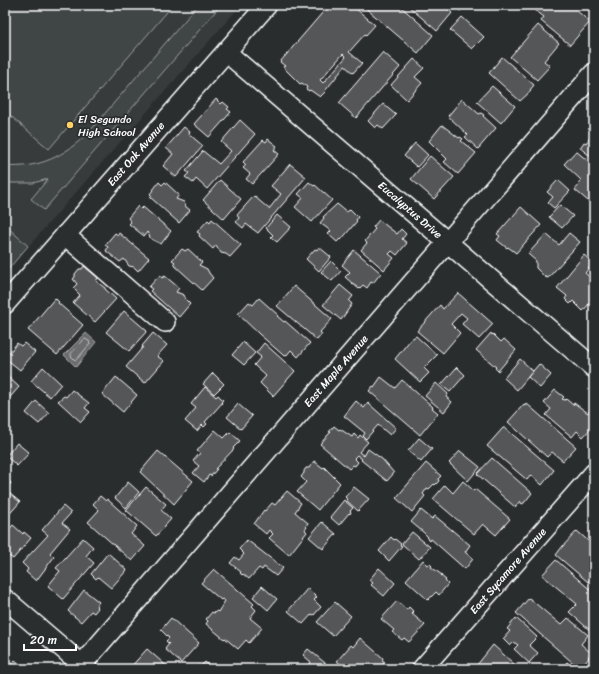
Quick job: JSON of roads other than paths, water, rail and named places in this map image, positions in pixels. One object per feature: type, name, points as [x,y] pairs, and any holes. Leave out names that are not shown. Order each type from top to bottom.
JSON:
[{"type":"street","name":"East Oak Avenue","points":[[5,304],[268,5]]},
{"type":"street","name":"Eucalyptus Drive","points":[[226,52],[594,368]]},
{"type":"street","name":"East Maple Avenue","points":[[82,668],[594,73]]},
{"type":"street","points":[[65,235],[165,322]]},
{"type":"street","name":"East Sycamore Avenue","points":[[422,669],[594,473]]},
{"type":"street","points":[[5,599],[82,668]]},
{"type":"water","points":[[86,333],[96,342],[76,367],[64,355]]},
{"type":"place","name":"El Segundo High School","points":[[70,125]]}]
